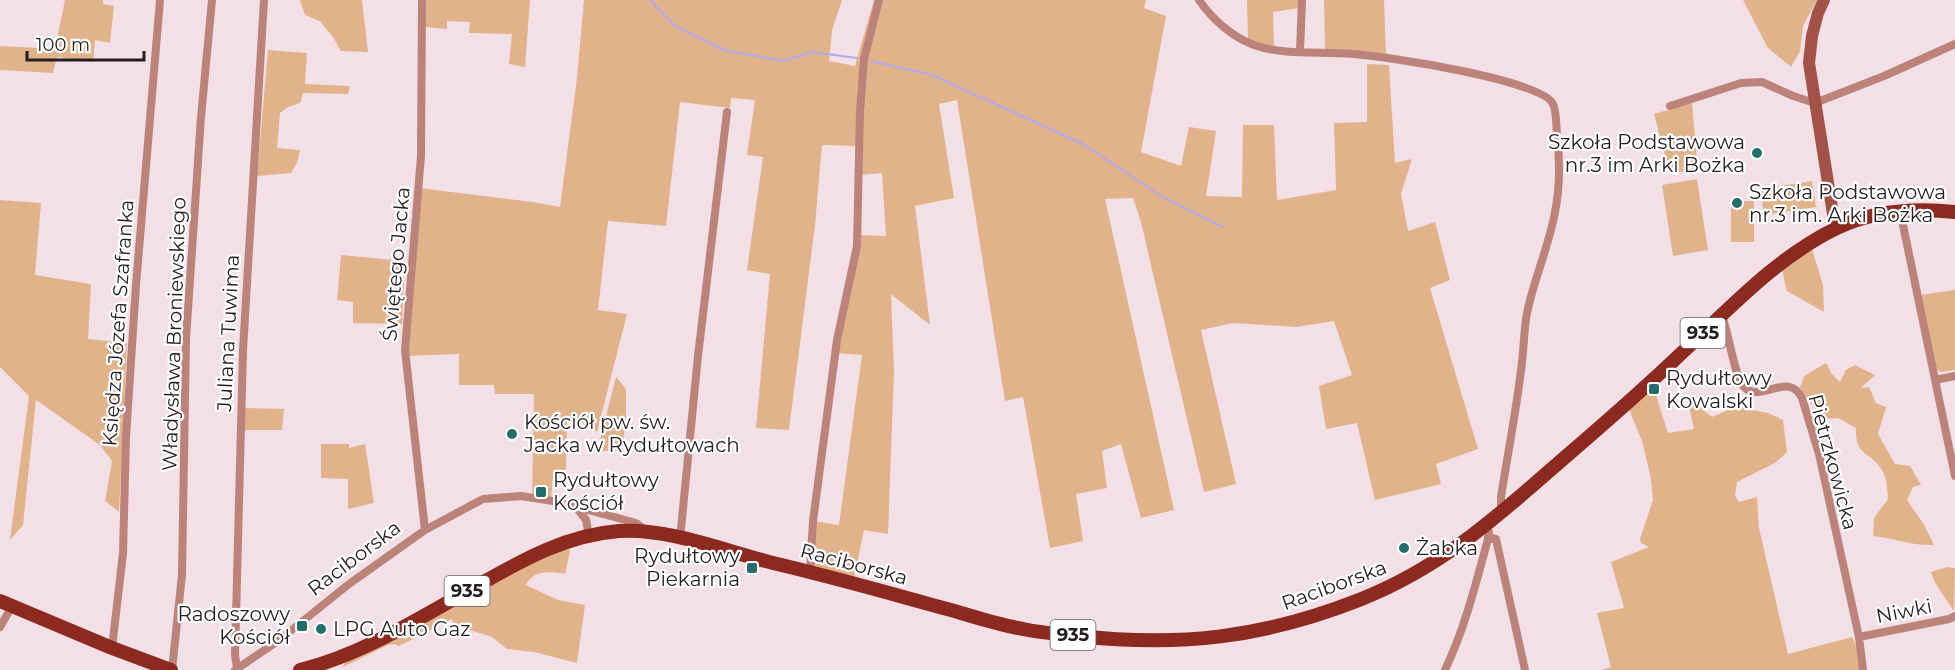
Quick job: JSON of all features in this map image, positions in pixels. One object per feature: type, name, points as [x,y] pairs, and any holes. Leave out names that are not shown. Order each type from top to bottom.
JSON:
[{"type":"main road","name":"Raciborska","points":[[300,670],[329,662],[384,637],[533,554],[561,543],[620,531],[647,532],[680,539],[810,571],[1023,629],[1123,641],[1179,641],[1230,636],[1326,613],[1415,574],[1487,532],[1501,514],[1648,385],[1793,252],[1858,219],[1902,211],[1955,212]]},
{"type":"main road","points":[[7,608],[172,670]]},
{"type":"street","name":"Księdza Józefa Szafranka","points":[[112,648],[123,553],[126,436],[136,274],[160,0]]},
{"type":"street","name":"Władysława Broniewskiego","points":[[172,670],[182,575],[186,339],[201,117],[212,0]]},
{"type":"street","name":"Juliana Tuwima","points":[[236,669],[243,350],[264,0]]},
{"type":"street","name":"Świętego Jacka","points":[[422,0],[421,156],[405,350],[425,530]]},
{"type":"street","points":[[810,571],[813,521],[837,340],[856,246],[864,59],[879,0]]},
{"type":"street","points":[[1198,0],[1239,38],[1271,50],[1355,54],[1488,77],[1508,81],[1538,92],[1548,97],[1553,104],[1559,151],[1559,180],[1555,214],[1526,315],[1521,373],[1501,497],[1501,514]]},
{"type":"street","points":[[1300,51],[1302,0]]},
{"type":"street","points":[[1824,0],[1818,13],[1809,54],[1810,76],[1833,214],[1838,228]]},
{"type":"street","points":[[1670,106],[1741,83],[1762,82],[1815,103],[1884,76],[1955,44]]},
{"type":"street","points":[[680,539],[698,356],[727,112]]},
{"type":"street","points":[[1902,211],[1955,476]]},
{"type":"street","name":"Pietrzkowicka","points":[[1722,316],[1738,377],[1743,386],[1750,391],[1761,392],[1791,387],[1798,391],[1802,398],[1819,454],[1859,637],[1863,670]]},
{"type":"street","points":[[1935,380],[1955,376]]},
{"type":"street","name":"Raciborska","points":[[236,669],[278,641],[349,584],[425,530],[483,499],[521,496],[577,507],[636,523],[647,532]]},
{"type":"street","points":[[577,507],[586,520],[590,536]]},
{"type":"street","points":[[1445,670],[1459,638],[1487,532],[1496,539],[1525,670]]},
{"type":"street","points":[[0,627],[7,608]]},
{"type":"street","name":"Niwki","points":[[1859,637],[1955,616]]},
{"type":"shaded area","points":[[65,0],[103,0],[103,4],[114,6],[110,43],[95,40],[93,62],[57,57],[53,73],[0,70],[0,46],[55,49]]},
{"type":"shaded area","points":[[300,0],[362,0],[368,52],[341,51],[320,21],[305,15]]},
{"type":"shaded area","points":[[423,0],[530,0],[525,67],[509,64],[512,34],[469,33],[470,22],[447,21],[447,29],[425,27]]},
{"type":"shaded area","points":[[584,0],[842,0],[832,30],[829,61],[855,66],[874,0],[1146,0],[1144,8],[1166,16],[1141,152],[1181,166],[1189,127],[1216,131],[1206,196],[1242,197],[1243,125],[1274,125],[1277,200],[1336,190],[1334,123],[1367,122],[1367,64],[1389,65],[1395,163],[1412,159],[1401,194],[1408,231],[1435,222],[1450,280],[1430,288],[1478,449],[1436,464],[1441,484],[1375,500],[1357,423],[1326,429],[1319,386],[1352,375],[1334,321],[1296,327],[1233,323],[1201,330],[1236,484],[1204,492],[1141,222],[1133,198],[1105,199],[1174,510],[1141,518],[1121,444],[1102,451],[1107,488],[1076,494],[1083,541],[1050,548],[1023,397],[1005,401],[957,100],[939,104],[954,198],[915,206],[930,325],[891,294],[894,371],[888,534],[864,530],[853,584],[810,571],[813,521],[839,525],[862,355],[835,353],[857,235],[886,236],[882,173],[859,175],[859,146],[822,145],[815,225],[789,430],[756,428],[770,274],[747,270],[763,157],[747,155],[755,100],[731,98],[730,108],[680,102],[666,226],[608,221],[598,310],[627,314],[597,432],[585,423],[567,421],[566,469],[553,476],[551,501],[532,497],[534,394],[495,394],[494,385],[459,385],[459,354],[405,356],[419,188],[560,207],[577,78]]},
{"type":"shaded area","points":[[1247,0],[1299,0],[1300,8],[1273,12],[1274,46],[1259,44],[1248,39]]},
{"type":"shaded area","points":[[1324,0],[1384,0],[1386,54],[1325,49]]},
{"type":"shaded area","points":[[1743,0],[1817,0],[1803,26],[1800,51],[1791,67],[1768,48]]},
{"type":"shaded area","points":[[268,50],[307,53],[305,84],[350,86],[348,94],[303,93],[300,103],[280,113],[277,148],[300,150],[297,163],[291,173],[257,176]]},
{"type":"shaded area","points":[[1692,103],[1698,173],[1669,171],[1654,114]]},
{"type":"shaded area","points":[[1697,179],[1708,250],[1673,256],[1662,185]]},
{"type":"shaded area","points":[[1812,181],[1816,207],[1764,215],[1760,189]]},
{"type":"shaded area","points":[[0,200],[41,203],[35,275],[91,284],[88,339],[127,343],[119,512],[105,501],[112,461],[100,445],[36,400],[23,525],[10,540],[29,396],[0,367]]},
{"type":"shaded area","points":[[1731,201],[1754,201],[1754,242],[1731,242]]},
{"type":"shaded area","points":[[1812,249],[1823,285],[1824,312],[1787,291],[1782,270]]},
{"type":"shaded area","points":[[341,255],[405,261],[402,324],[353,323],[353,302],[337,300]]},
{"type":"shaded area","points":[[1955,290],[1955,370],[1940,372],[1935,368],[1920,295]]},
{"type":"shaded area","points":[[1826,363],[1840,382],[1846,370],[1855,365],[1875,375],[1861,388],[1869,387],[1876,403],[1886,407],[1878,434],[1895,464],[1910,466],[1921,485],[1913,487],[1907,500],[1923,523],[1934,545],[1873,536],[1874,518],[1888,499],[1884,474],[1860,448],[1856,428],[1838,418],[1822,419],[1800,388],[1804,376]]},
{"type":"shaded area","points":[[616,377],[626,389],[626,418],[622,451],[602,451],[599,444]]},
{"type":"shaded area","points":[[1654,389],[1668,433],[1694,429],[1687,397],[1712,417],[1735,407],[1768,413],[1783,420],[1787,452],[1775,463],[1737,482],[1735,496],[1739,502],[1757,497],[1759,528],[1788,654],[1852,637],[1859,652],[1860,670],[1601,670],[1611,667],[1597,613],[1624,608],[1611,562],[1649,547],[1641,543],[1640,539],[1653,500],[1651,479],[1642,441],[1628,407]]},
{"type":"shaded area","points":[[243,408],[284,409],[282,430],[242,430]]},
{"type":"shaded area","points":[[321,444],[349,444],[349,448],[365,444],[374,503],[348,509],[348,479],[321,478]]},
{"type":"shaded area","points":[[568,547],[570,551],[565,574],[548,572],[537,574],[526,585],[558,600],[585,605],[577,663],[534,652],[507,649],[492,637],[453,624],[452,619],[399,646],[388,645],[343,667],[345,662],[521,565]]},
{"type":"shaded area","points":[[1947,567],[1955,568],[1954,611],[1938,588],[1931,572]]},
{"type":"waterway","points":[[650,0],[675,26],[724,50],[783,61],[812,52],[857,58]]},
{"type":"waterway","points":[[871,61],[932,75],[1083,144],[1161,196],[1223,227]]},
{"type":"place","name":"Szkoła Podstawowa nr.3 im Arki Bożka","points":[[1757,153]]},
{"type":"place","name":"Szkoła Podstawowa nr.3 im. Arki Bożka","points":[[1737,203]]},
{"type":"place","name":"Rydułtowy Kowalski","points":[[1654,389]]},
{"type":"place","name":"Kościół pw. św. Jacka w Rydułtowach","points":[[512,434]]},
{"type":"place","name":"Rydułtowy Kościół","points":[[541,492]]},
{"type":"place","name":"Żabka","points":[[1404,548]]},
{"type":"place","name":"Rydułtowy Piekarnia","points":[[752,568]]},
{"type":"place","name":"Radoszowy Kościół","points":[[302,626]]},
{"type":"place","name":"LPG Auto Gaz","points":[[321,629]]}]
